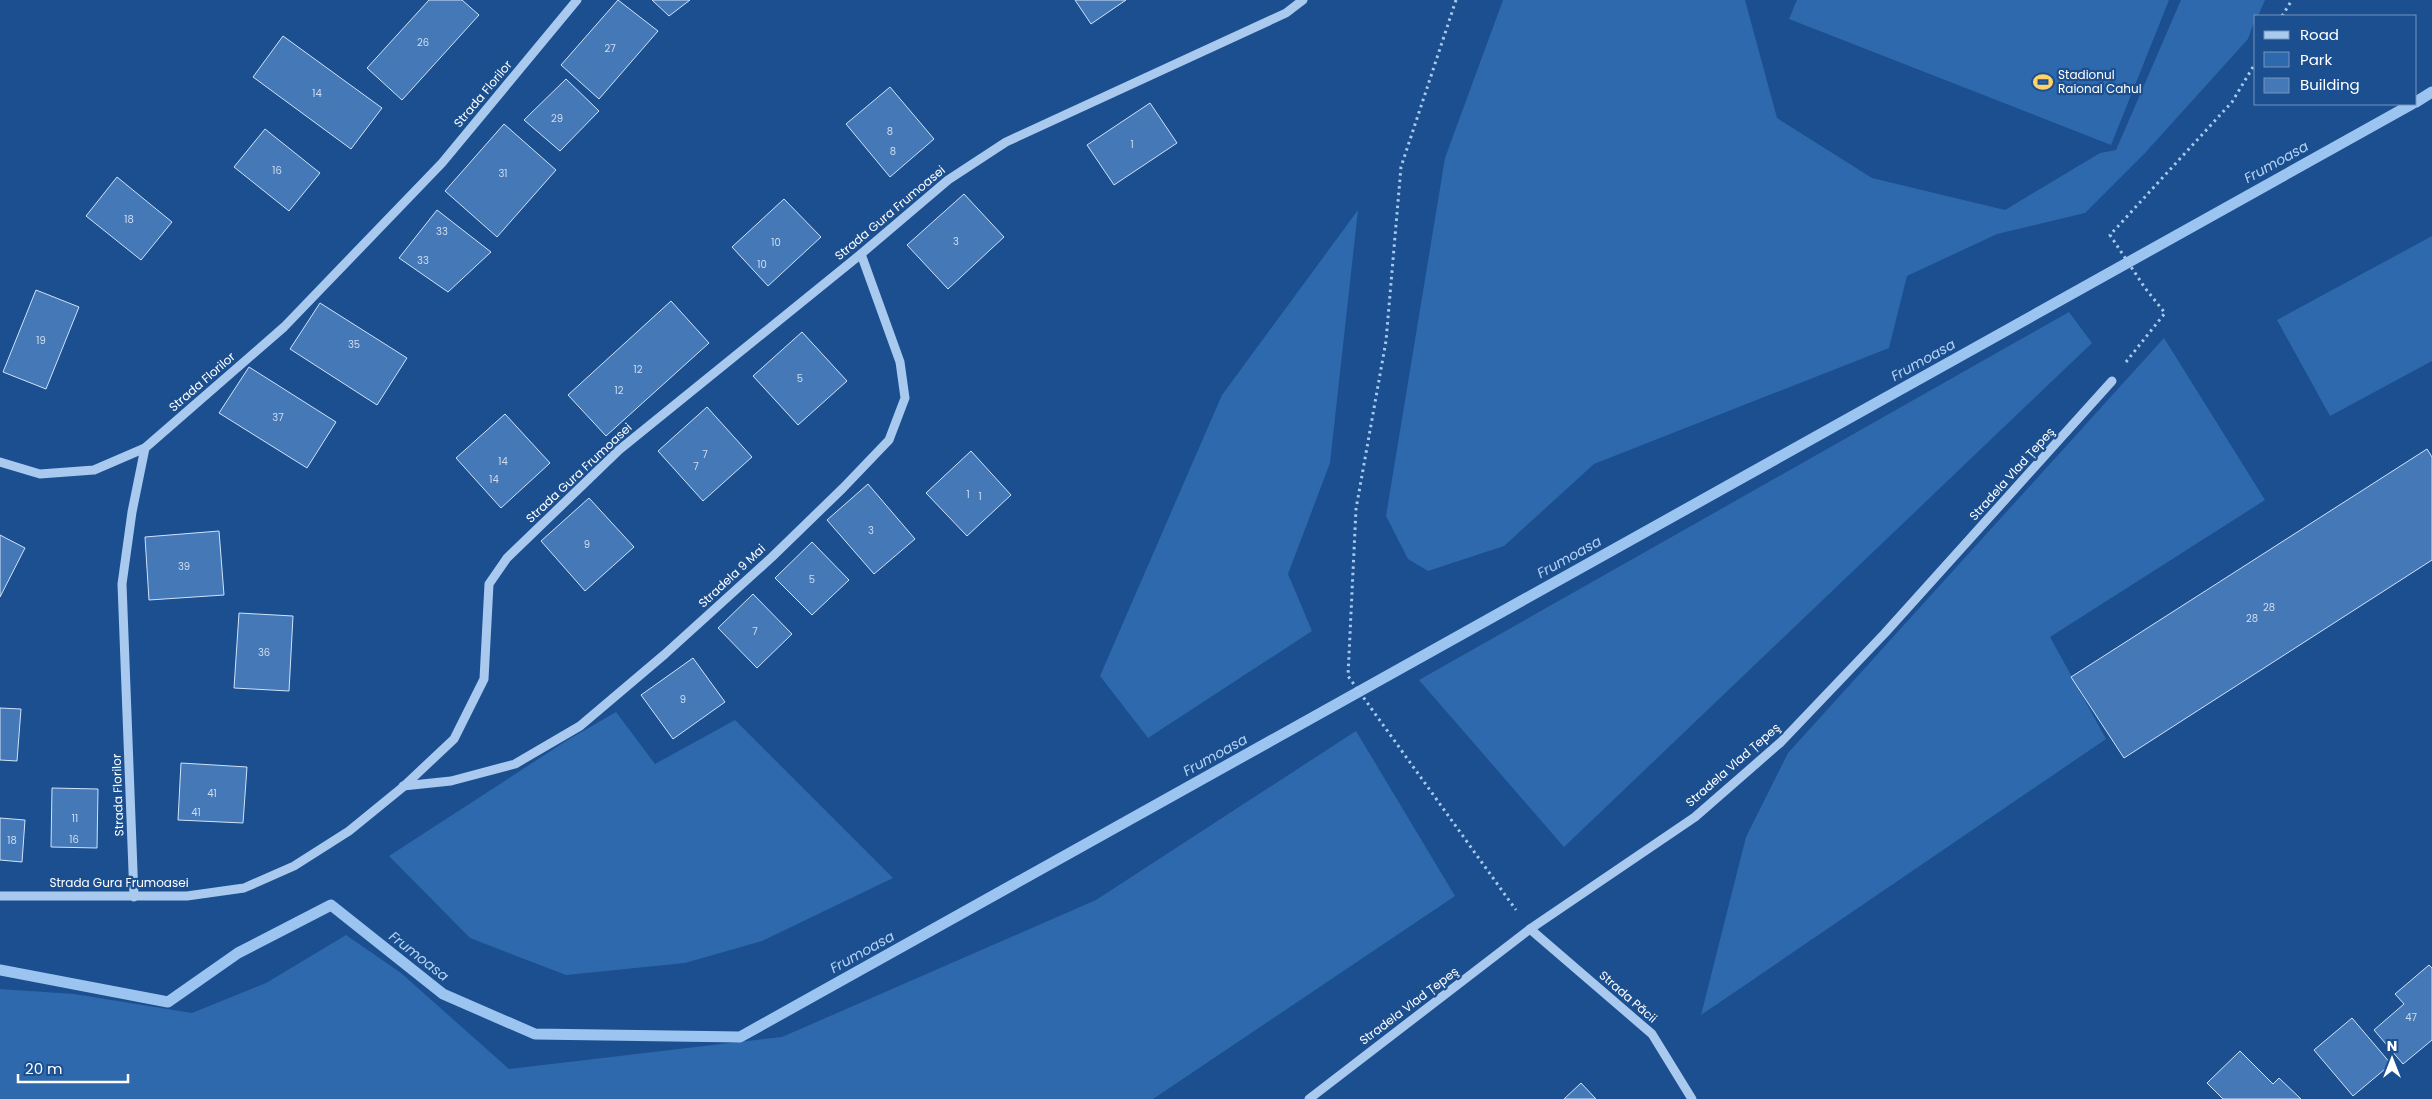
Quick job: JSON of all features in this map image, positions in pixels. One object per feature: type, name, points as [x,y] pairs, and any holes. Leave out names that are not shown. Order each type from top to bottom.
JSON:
[{"type":"street","name":"Strada Florilor","points":[[134,898],[122,584],[132,512],[145,448],[291,320],[442,163],[577,0]]},
{"type":"street","name":"Strada Gura Frumoasei","points":[[0,896],[134,898],[187,896],[244,888],[294,866],[349,831],[403,786],[454,739],[484,679],[489,584],[507,558],[619,450],[861,254],[948,180],[1006,142],[1286,13],[1303,0]]},
{"type":"street","name":"Stradela 9 Mai","points":[[403,786],[451,781],[515,764],[580,726],[665,654],[772,557],[889,440],[905,398],[900,362],[861,254]]},
{"type":"street","name":"Stradela Vlad Țepeş","points":[[1309,1099],[1530,929],[1695,816],[1781,742],[1885,633],[2112,381]]},
{"type":"street","points":[[0,462],[40,474],[94,470],[145,448]]},
{"type":"street","name":"Strada Păcii","points":[[1530,929],[1652,1034],[1692,1099]]},
{"type":"path","points":[[1456,0],[1401,167],[1386,341],[1356,509],[1348,676],[1530,929]]},
{"type":"path","points":[[2283,15],[2292,0]]},
{"type":"path","points":[[2112,381],[2165,313],[2145,288],[2110,235],[2232,102],[2254,65]]},
{"type":"green space","points":[[1503,0],[1745,0],[1777,118],[1872,178],[2005,210],[2100,153],[2116,150],[2181,0],[2265,0],[2258,15],[2254,15],[2254,22],[2248,39],[2145,153],[2085,213],[1997,234],[1907,276],[1889,348],[1594,464],[1504,546],[1428,571],[1408,559],[1386,516],[1445,158]]},
{"type":"green space","name":"Stadionul Raional Cahul","points":[[1797,0],[2169,0],[2111,145],[1789,19]]},
{"type":"green space","points":[[1358,210],[1330,463],[1288,574],[1312,631],[1148,738],[1100,676],[1222,395]]},
{"type":"green space","points":[[2432,236],[2432,361],[2330,416],[2277,320]]},
{"type":"green space","points":[[2069,312],[2092,343],[1564,847],[1419,680]]},
{"type":"green space","points":[[2164,338],[2265,500],[2050,637],[2106,739],[1701,1015],[1746,837],[1788,753]]},
{"type":"green space","points":[[616,712],[655,764],[735,720],[893,878],[762,941],[685,963],[566,975],[470,938],[389,856],[566,741]]},
{"type":"green space","points":[[1356,731],[1455,896],[1153,1099],[0,1099],[0,989],[74,994],[192,1013],[266,983],[346,935],[401,973],[509,1069],[782,1037],[1096,900]]},
{"type":"building","points":[[429,0],[462,0],[479,15],[402,100],[367,68]]},
{"type":"building","points":[[618,0],[658,31],[599,99],[561,65]]},
{"type":"building","points":[[652,0],[690,0],[669,16]]},
{"type":"building","points":[[1075,0],[1126,0],[1091,24]]},
{"type":"building","points":[[283,36],[382,108],[351,149],[253,77]]},
{"type":"building","points":[[566,79],[599,111],[560,151],[524,120]]},
{"type":"building","points":[[890,87],[934,139],[890,177],[846,124]]},
{"type":"building","points":[[1150,103],[1177,143],[1114,185],[1087,145]]},
{"type":"building","points":[[504,124],[556,170],[497,237],[445,191]]},
{"type":"building","points":[[265,129],[320,173],[289,211],[234,167]]},
{"type":"building","points":[[117,177],[172,222],[141,260],[86,216]]},
{"type":"building","points":[[964,194],[1004,237],[948,289],[907,245]]},
{"type":"building","points":[[784,199],[821,237],[768,286],[732,247]]},
{"type":"building","points":[[437,210],[491,252],[448,292],[399,258]]},
{"type":"building","points":[[36,290],[79,307],[46,389],[3,372]]},
{"type":"building","points":[[671,301],[709,343],[606,436],[568,395]]},
{"type":"building","points":[[320,303],[407,358],[377,405],[290,349]]},
{"type":"building","points":[[802,332],[847,381],[798,425],[753,376]]},
{"type":"building","points":[[249,367],[336,422],[307,468],[219,413]]},
{"type":"building","points":[[707,407],[752,457],[703,501],[658,451]]},
{"type":"building","points":[[505,414],[550,463],[501,508],[456,458]]},
{"type":"building","points":[[2427,449],[2432,457],[2432,560],[2124,758],[2071,677]]},
{"type":"building","points":[[971,451],[1011,495],[967,536],[926,493]]},
{"type":"building","points":[[868,484],[915,539],[874,574],[827,520]]},
{"type":"building","points":[[589,498],[634,547],[585,591],[541,541]]},
{"type":"building","points":[[219,531],[224,595],[149,600],[145,537]]},
{"type":"building","points":[[0,535],[25,548],[0,597]]},
{"type":"building","points":[[812,542],[849,580],[812,615],[775,578]]},
{"type":"building","points":[[753,594],[792,634],[757,668],[718,628]]},
{"type":"building","points":[[239,613],[293,616],[289,691],[234,688]]},
{"type":"building","points":[[693,658],[725,702],[673,739],[641,695]]},
{"type":"building","points":[[0,708],[21,709],[17,761],[0,760]]},
{"type":"building","points":[[181,763],[247,767],[243,823],[178,820]]},
{"type":"building","points":[[52,788],[98,789],[97,848],[51,847]]},
{"type":"building","points":[[0,818],[25,820],[22,862],[0,860]]},
{"type":"building","points":[[2429,965],[2432,968],[2432,1040],[2403,1064],[2374,1030],[2404,1004],[2395,994]]},
{"type":"building","points":[[2352,1018],[2391,1064],[2353,1096],[2314,1050]]},
{"type":"building","points":[[2240,1051],[2273,1084],[2279,1078],[2301,1099],[2223,1099],[2207,1083]]},
{"type":"building","points":[[1581,1083],[1596,1099],[1564,1099]]},
{"type":"waterway","name":"Frumoasa","points":[[2417,101],[2432,92]]},
{"type":"waterway","name":"Frumoasa","points":[[0,970],[168,1002],[238,953],[331,905],[443,994],[535,1034],[740,1037],[2410,105]]},
{"type":"place","name":"Stadionul Raional Cahul","points":[[2043,82]]}]
